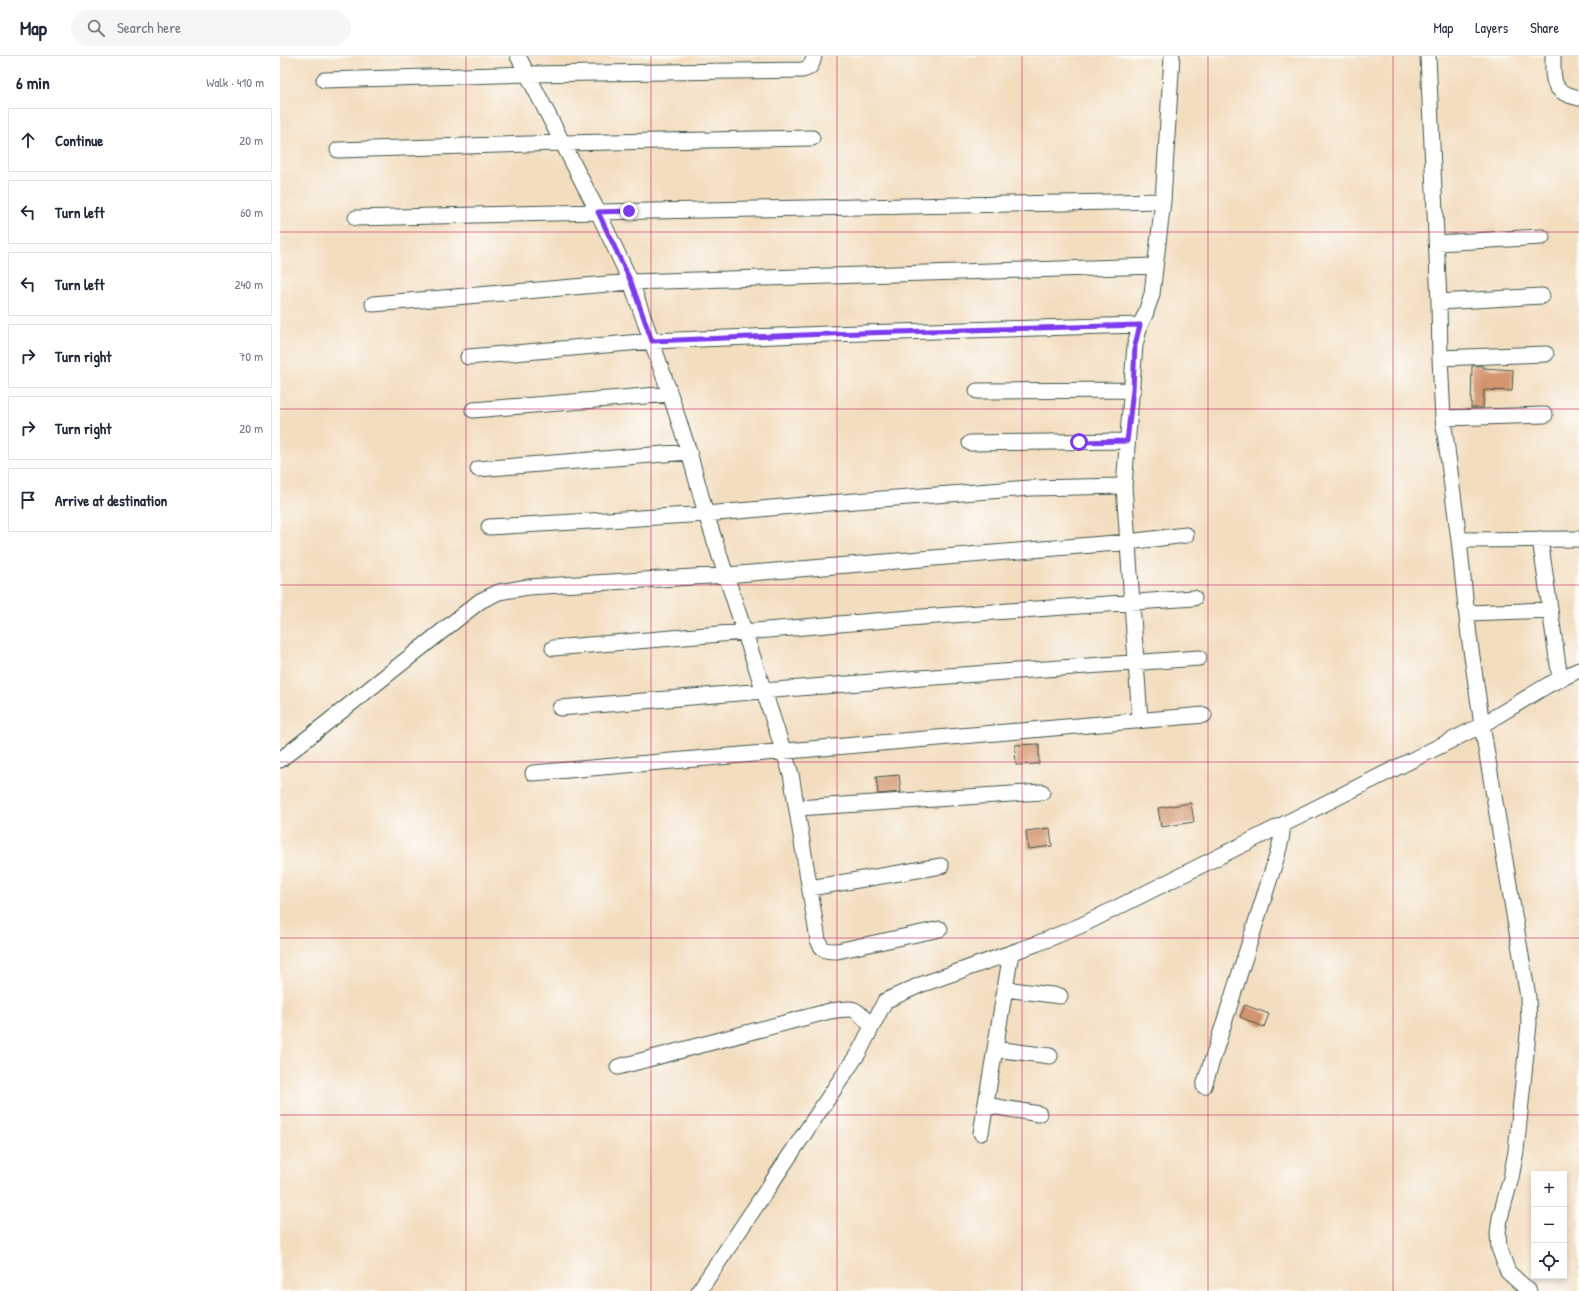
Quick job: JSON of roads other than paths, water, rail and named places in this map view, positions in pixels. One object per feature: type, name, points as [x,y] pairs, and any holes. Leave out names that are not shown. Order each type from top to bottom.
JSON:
[{"type":"street","points":[[518,56],[598,212],[631,282],[670,394],[689,452],[706,514],[744,632],[785,751],[791,774],[820,947],[827,951],[837,950],[940,929]]},
{"type":"street","points":[[324,80],[528,74],[802,70],[812,65],[814,56]]},
{"type":"street","points":[[1140,720],[1124,486],[1127,441],[1133,390],[1135,345],[1140,325],[1152,294],[1163,201],[1172,56]]},
{"type":"street","points":[[1428,56],[1437,243],[1443,418],[1482,725],[1528,997],[1528,1031],[1516,1151],[1511,1178],[1500,1218],[1499,1248],[1508,1272],[1529,1291]]},
{"type":"street","points":[[1554,56],[1553,80],[1557,88],[1566,95],[1579,98]]},
{"type":"street","points":[[338,150],[563,143],[812,138]]},
{"type":"street","points":[[356,218],[1163,201]]},
{"type":"street","points":[[1437,243],[1542,237]]},
{"type":"street","points":[[373,304],[631,282],[1155,266]]},
{"type":"street","points":[[1439,302],[1542,296]]},
{"type":"street","points":[[468,357],[652,341],[828,334],[1140,325]]},
{"type":"street","points":[[1440,358],[1546,354]]},
{"type":"street","points":[[977,391],[1133,390]]},
{"type":"street","points":[[473,410],[670,394]]},
{"type":"street","points":[[1443,418],[1545,415]]},
{"type":"street","points":[[970,443],[1127,441]]},
{"type":"street","points":[[478,469],[689,452]]},
{"type":"street","points":[[490,527],[706,514],[815,504],[1030,488],[1124,486]]},
{"type":"street","points":[[280,760],[480,601],[498,592],[528,587],[726,575],[1128,542],[1186,535]]},
{"type":"street","points":[[1540,539],[1560,679]]},
{"type":"street","points":[[1459,540],[1579,539]]},
{"type":"street","points":[[553,648],[922,617],[1194,598]]},
{"type":"street","points":[[1467,613],[1550,610]]},
{"type":"street","points":[[560,708],[1198,658]]},
{"type":"street","points":[[699,1291],[859,1052],[885,1001],[920,985],[1036,944],[1082,924],[1482,725],[1560,679],[1579,670]]},
{"type":"street","points":[[533,773],[1204,715]]},
{"type":"street","points":[[797,808],[1042,792]]},
{"type":"street","points":[[1204,1086],[1277,856],[1283,825]]},
{"type":"street","points":[[810,888],[940,866]]},
{"type":"street","points":[[981,1133],[1011,953]]},
{"type":"street","points":[[1005,989],[1060,996]]},
{"type":"street","points":[[618,1067],[830,1011],[848,1008],[859,1012],[872,1026]]},
{"type":"street","points":[[995,1049],[1050,1056]]},
{"type":"street","points":[[986,1106],[1039,1114]]}]
